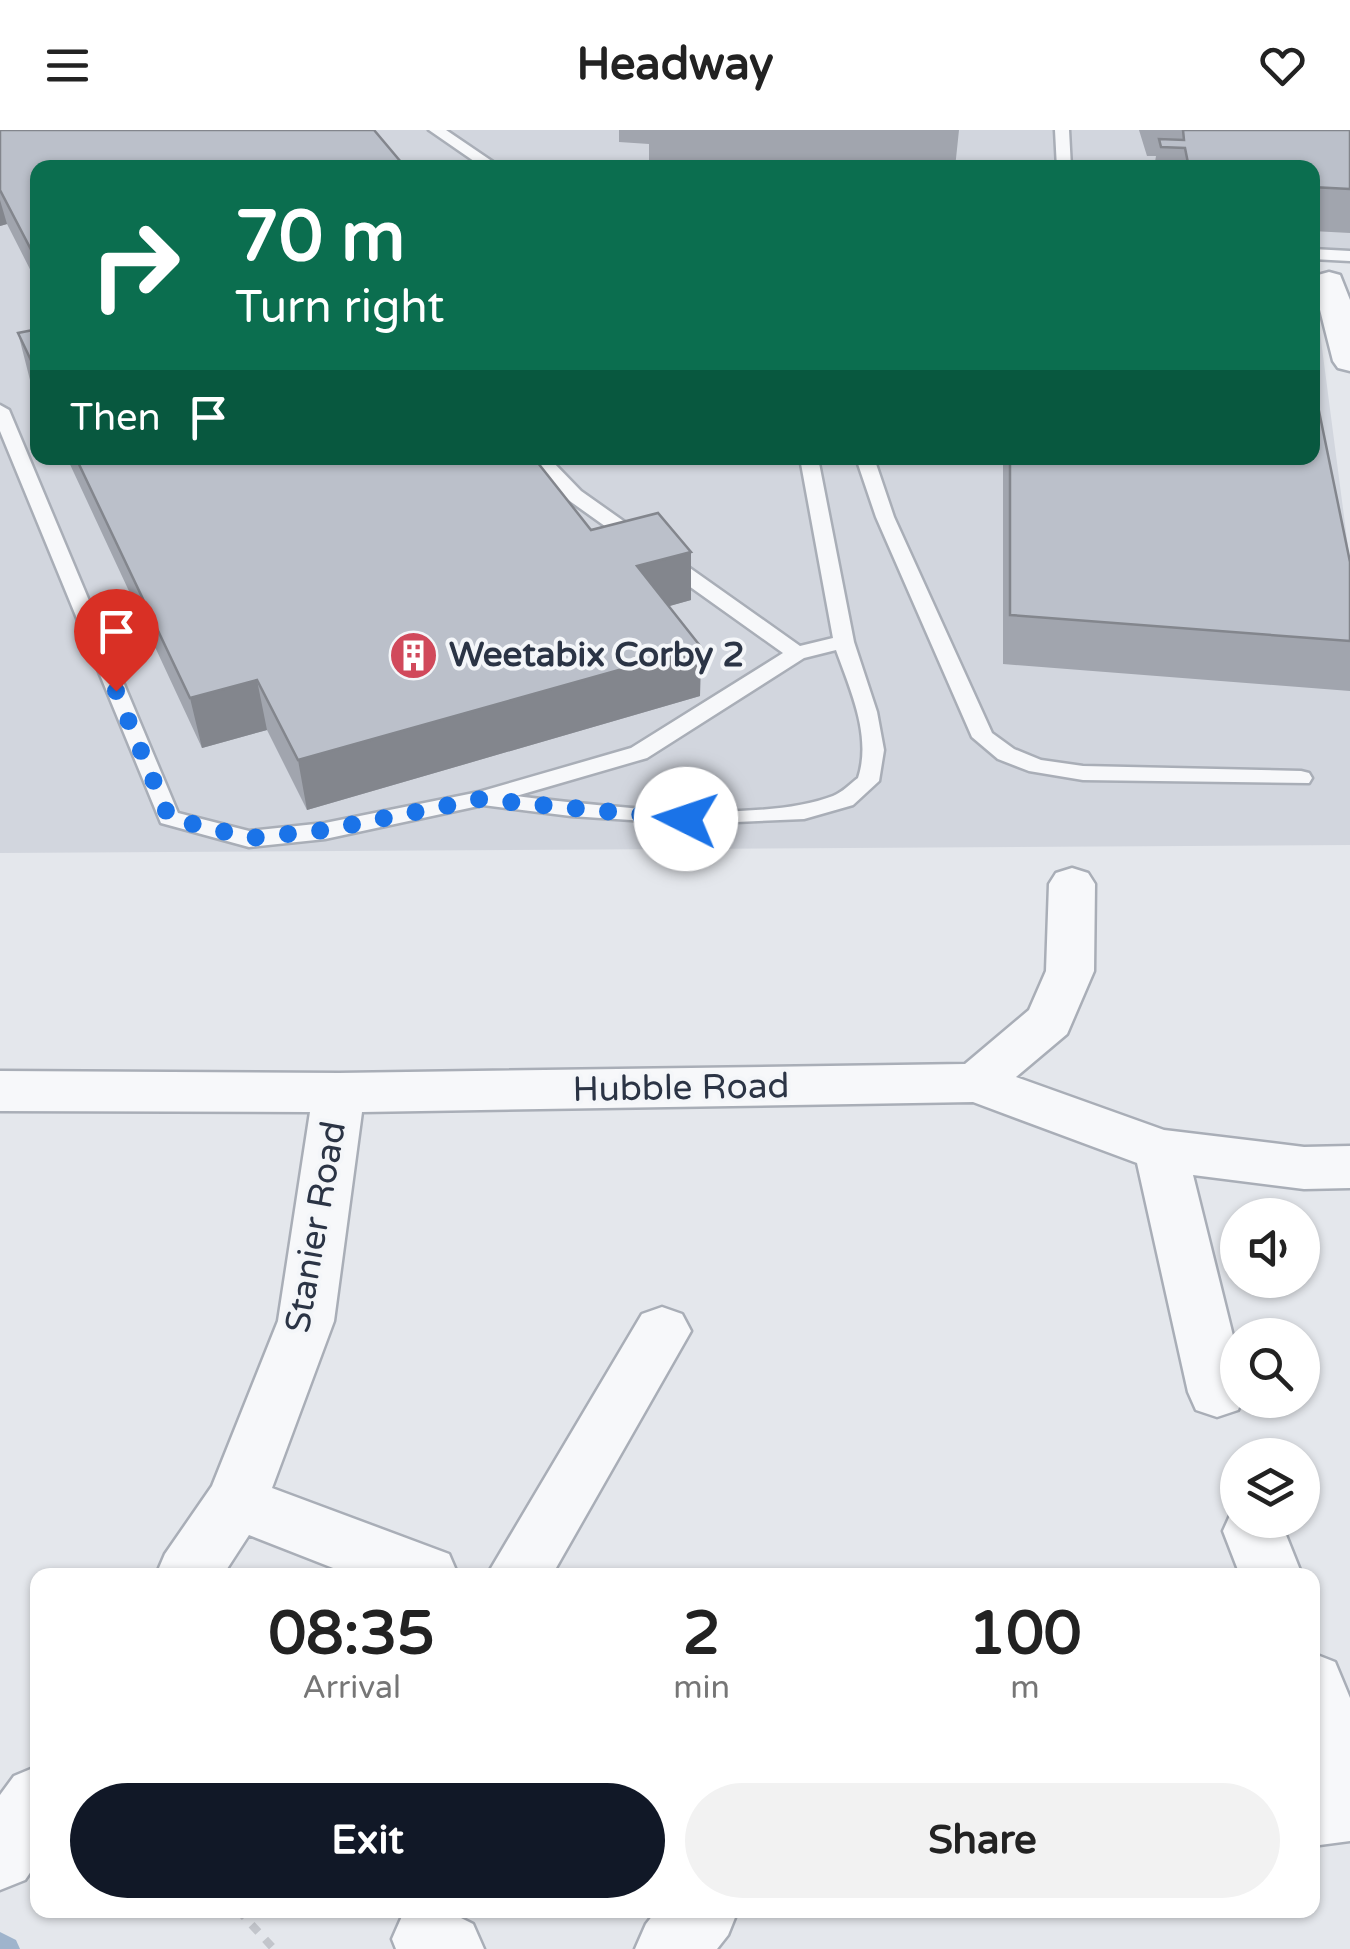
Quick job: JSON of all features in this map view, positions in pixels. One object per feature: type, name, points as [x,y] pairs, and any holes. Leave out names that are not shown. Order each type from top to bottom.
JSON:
[{"type":"street","points":[[1331,282],[1350,361]]},
{"type":"street","points":[[976,1083],[1049,1021],[1070,970],[1072,884]]},
{"type":"street","name":"Hubble Road","points":[[0,1091],[339,1093],[976,1083],[1161,1150],[1304,1168],[1350,1166]]},
{"type":"street","name":"Stanier Road","points":[[192,1568],[236,1502],[306,1321],[339,1093]]},
{"type":"street","points":[[1161,1150],[1217,1392]]},
{"type":"street","points":[[522,1568],[662,1332]]},
{"type":"street","points":[[236,1502],[409,1568]]},
{"type":"street","points":[[1320,1706],[1350,1784]]},
{"type":"street","points":[[1320,1811],[1350,1807]]},
{"type":"street","points":[[0,1855],[30,1812]]},
{"type":"street","points":[[672,1949],[696,1918]]},
{"type":"lane","points":[[436,130],[483,160]]},
{"type":"lane","points":[[1062,130],[1064,160]]},
{"type":"lane","points":[[1320,254],[1350,256]]},
{"type":"lane","points":[[0,410],[169,818],[250,838],[325,830],[480,799],[639,753],[797,652],[844,642]]},
{"type":"lane","points":[[546,465],[574,495],[797,652]]},
{"type":"lane","points":[[480,799],[686,819],[766,814],[838,803],[867,786],[876,762],[866,708],[844,642],[810,465]]},
{"type":"lane","points":[[867,465],[885,517],[983,737],[1006,754],[1037,766],[1083,773],[1301,778]]},
{"type":"path","points":[[245,1918],[274,1949]]},
{"type":"shaded area","points":[[0,130],[1350,130],[1350,259],[1320,257],[1320,160],[30,160],[30,465],[1320,465],[1320,333],[1350,562],[1350,845],[0,853]]},
{"type":"building","points":[[0,130],[374,130],[399,160],[30,160],[30,248],[0,190]]},
{"type":"building","points":[[1183,130],[1350,130],[1350,189],[1320,187],[1320,160],[1187,160],[1185,148],[1161,147],[1159,139],[1184,140]]},
{"type":"building","points":[[30,331],[30,358],[18,333]]},
{"type":"building","points":[[1320,416],[1350,562],[1350,641],[1010,615],[1010,465],[1320,465]]},
{"type":"building","name":"Weetabix Corby 2","points":[[79,465],[540,465],[591,530],[658,513],[691,552],[637,566],[701,647],[298,760],[257,680],[190,698]]},
{"type":"waterway","points":[[0,1945],[7,1949]]},
{"type":"place","name":"Weetabix Corby 2","points":[[414,655]]},
{"type":"route","points":[[116,691],[169,818],[250,838],[325,830],[480,799],[686,819]]}]
